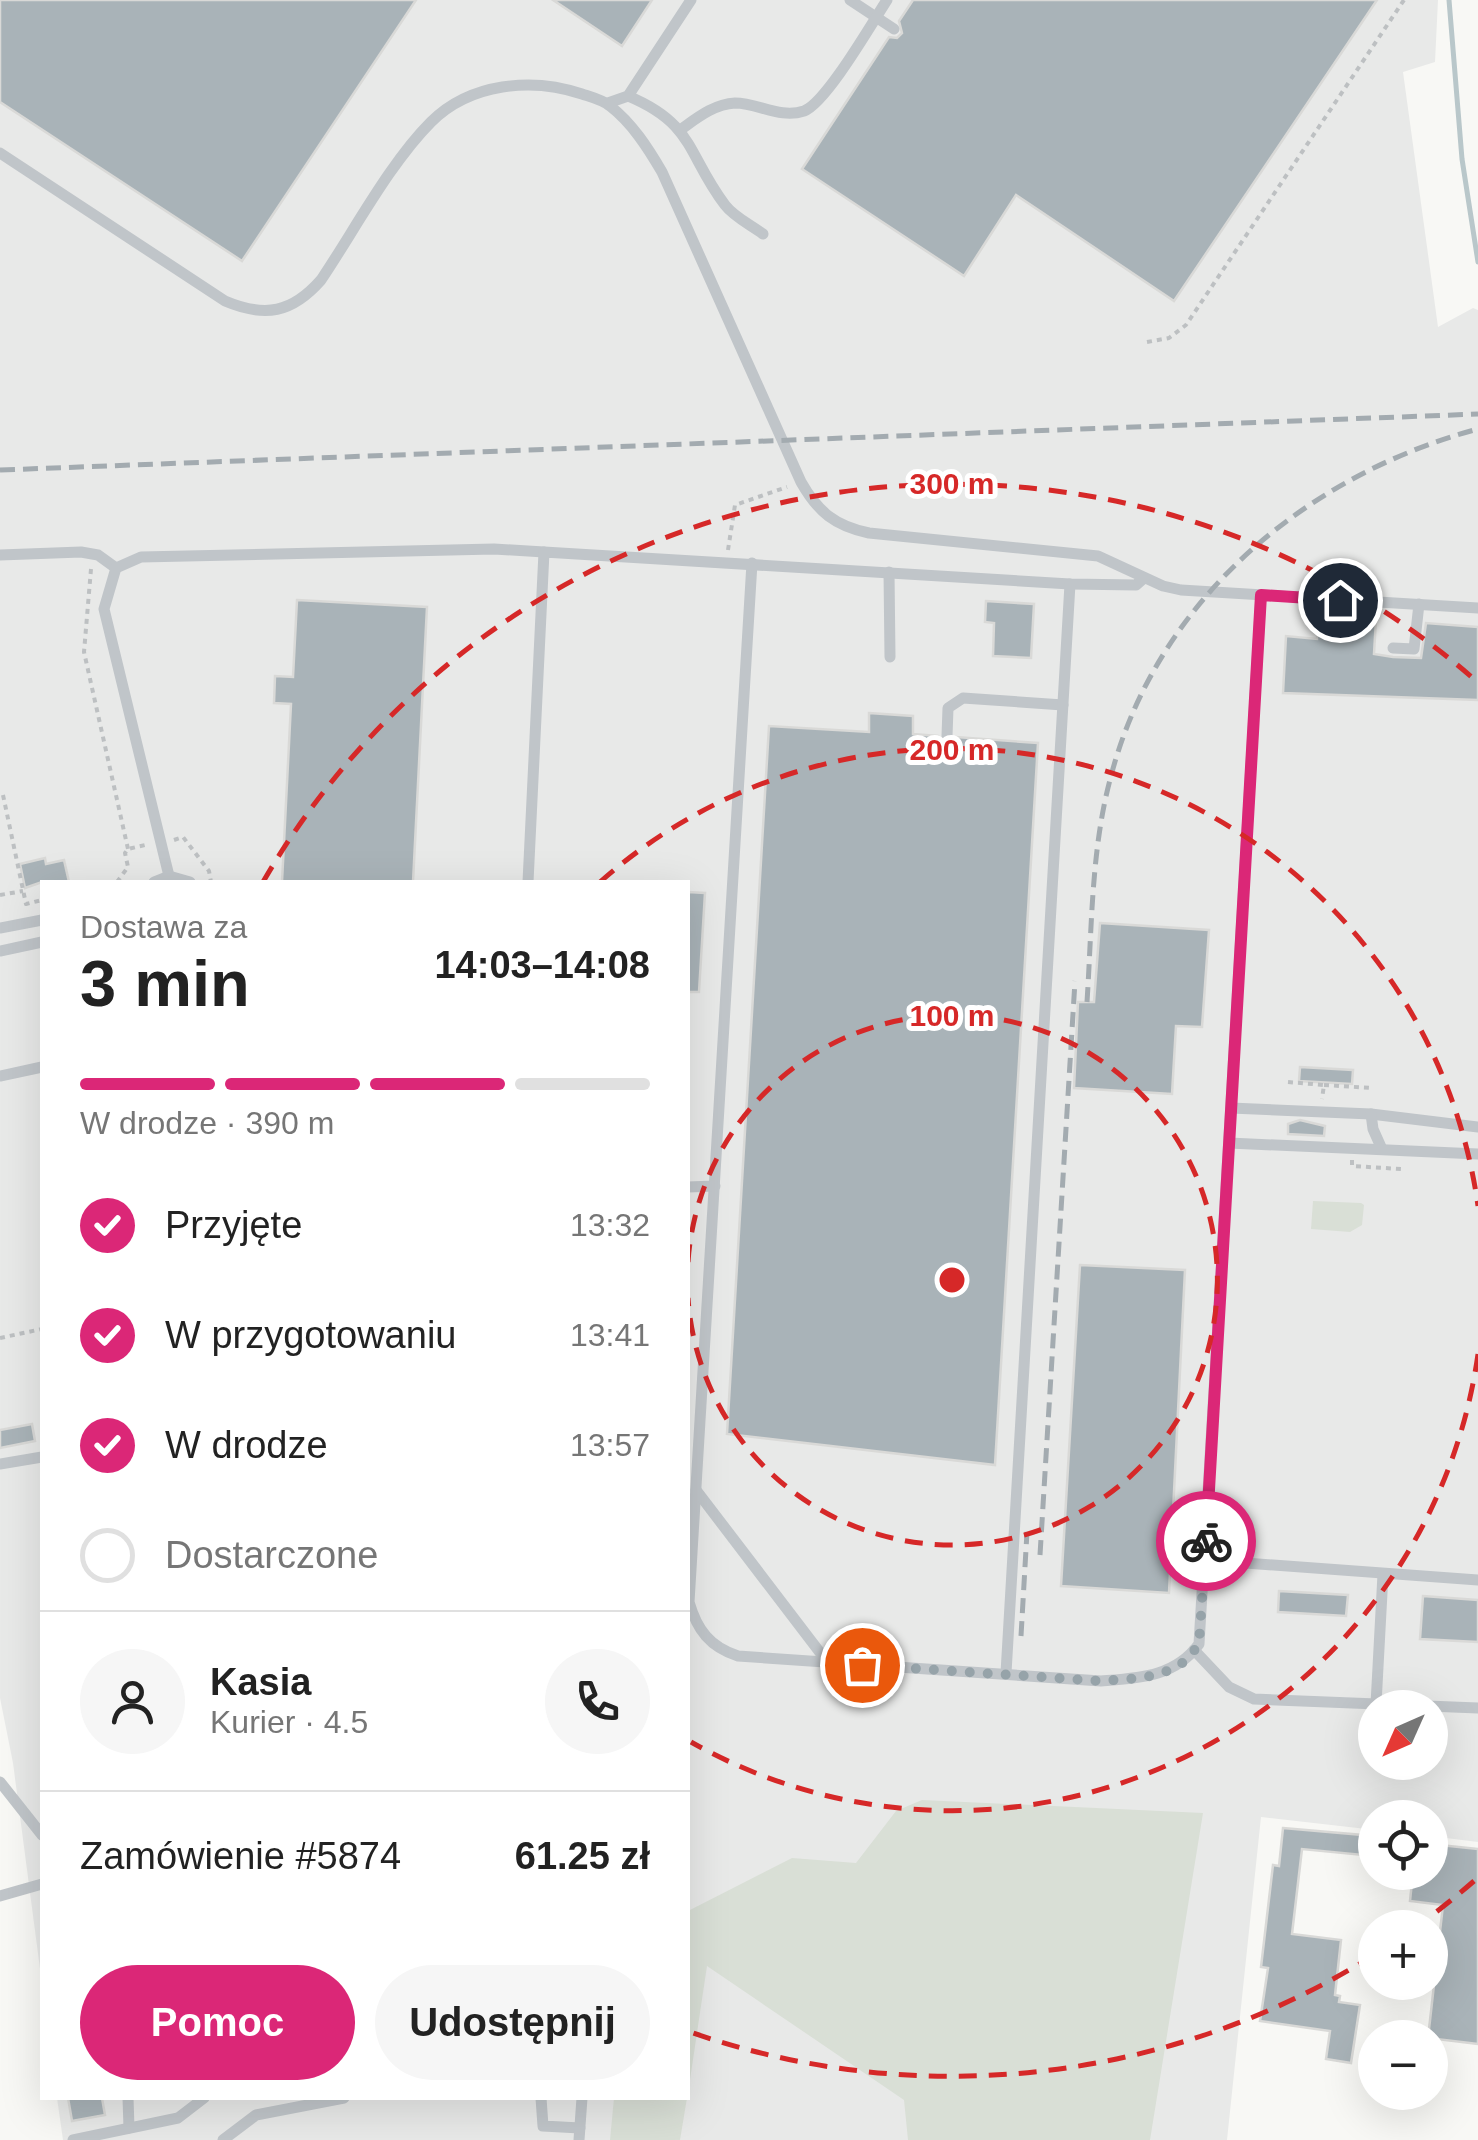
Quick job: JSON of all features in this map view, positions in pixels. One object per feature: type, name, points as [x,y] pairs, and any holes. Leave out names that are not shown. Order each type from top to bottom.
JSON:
[{"type":"lane","points":[[608,103],[628,96],[691,0]]},
{"type":"lane","points":[[850,0],[894,29]]},
{"type":"lane","points":[[680,130],[716,107],[737,103],[783,114],[806,111],[822,96],[887,0]]},
{"type":"lane","points":[[0,153],[224,301],[249,311],[271,310],[291,306],[308,295],[434,119],[464,100],[496,88],[528,84],[562,87],[608,103],[645,142],[801,482],[813,503],[829,519],[869,533],[1098,556],[1123,564],[1144,578],[1182,590],[1478,608]]},
{"type":"lane","points":[[628,96],[656,108],[680,130],[727,208],[763,234]]},
{"type":"lane","points":[[116,568],[142,557],[494,549],[1070,584],[1136,585],[1144,578]]},
{"type":"lane","points":[[0,555],[81,552],[98,556],[116,568]]},
{"type":"lane","points":[[528,880],[544,552]]},
{"type":"lane","points":[[690,1574],[752,563]]},
{"type":"lane","points":[[116,568],[104,608],[169,876]]},
{"type":"lane","points":[[890,572],[890,657]]},
{"type":"lane","points":[[1006,1674],[1070,584]]},
{"type":"lane","points":[[690,1608],[704,1635],[720,1650],[738,1656],[828,1663],[1101,1681],[1143,1678],[1171,1670],[1187,1660],[1199,1644],[1261,595]]},
{"type":"lane","points":[[1393,648],[1414,649],[1419,604]]},
{"type":"lane","points":[[947,736],[948,708],[963,698],[1063,705]]},
{"type":"lane","points":[[159,880],[169,876],[183,880]]},
{"type":"lane","points":[[0,928],[40,920]]},
{"type":"lane","points":[[0,952],[40,942]]},
{"type":"lane","points":[[0,1076],[40,1067]]},
{"type":"lane","points":[[1231,1108],[1370,1114],[1478,1127]]},
{"type":"lane","points":[[1370,1114],[1372,1130],[1381,1147]]},
{"type":"lane","points":[[1229,1143],[1478,1154]]},
{"type":"lane","points":[[690,1187],[715,1186]]},
{"type":"lane","points":[[0,1464],[40,1457]]},
{"type":"lane","points":[[696,1490],[828,1663]]},
{"type":"lane","points":[[1205,1560],[1478,1580]]},
{"type":"lane","points":[[1377,1690],[1383,1574]]},
{"type":"lane","points":[[1194,1650],[1229,1687],[1254,1699],[1358,1703]]},
{"type":"lane","points":[[1448,1707],[1478,1708]]},
{"type":"lane","points":[[0,1782],[40,1832]]},
{"type":"lane","points":[[0,1896],[40,1885]]},
{"type":"lane","points":[[128,2100],[130,2128]]},
{"type":"lane","points":[[73,2140],[178,2118],[201,2100]]},
{"type":"lane","points":[[222,2140],[256,2115],[334,2100]]},
{"type":"lane","points":[[541,2100],[543,2126],[580,2134],[582,2100]]},
{"type":"path","points":[[1147,342],[1169,338],[1186,326],[1404,0]]},
{"type":"path","points":[[728,550],[735,505],[788,487]]},
{"type":"path","points":[[91,568],[84,652],[128,849],[128,867],[118,880]]},
{"type":"path","points":[[3,795],[26,904],[40,900]]},
{"type":"path","points":[[174,840],[183,837],[211,880]]},
{"type":"path","points":[[128,849],[145,845]]},
{"type":"path","points":[[0,895],[24,890]]},
{"type":"path","points":[[1324,1085],[1372,1088]]},
{"type":"path","points":[[0,1338],[40,1329]]},
{"type":"shaded area","points":[[0,0],[1438,0],[1435,62],[1403,72],[1438,327],[1473,308],[1478,310],[1478,1842],[1448,1838],[1448,1800],[1358,1800],[1358,1828],[1261,1817],[1227,2140],[63,2140],[57,2100],[690,2100],[690,880],[40,880],[40,1969],[13,1763],[0,1698]]},
{"type":"shaded area","points":[[1313,1201],[1361,1203],[1362,1225],[1350,1232],[1311,1229]]},
{"type":"shaded area","points":[[922,1800],[1203,1813],[1150,2140],[908,2140],[904,2100],[707,1966],[690,2080],[690,1910],[792,1858],[856,1863],[896,1811]]},
{"type":"shaded area","points":[[614,2100],[687,2100],[680,2140],[610,2140]]},
{"type":"building","points":[[0,0],[416,0],[242,261],[0,102]]},
{"type":"building","points":[[553,0],[652,0],[622,46]]},
{"type":"building","points":[[913,0],[1377,0],[1174,301],[1016,195],[964,276],[802,169],[889,37],[897,38],[902,33],[899,21]]},
{"type":"building","points":[[297,600],[427,607],[413,880],[282,880],[291,704],[274,703],[275,676],[293,677]]},
{"type":"building","points":[[986,601],[1034,604],[1031,658],[993,656],[994,623],[985,622]]},
{"type":"building","points":[[1318,615],[1376,619],[1374,654],[1393,657],[1421,658],[1426,623],[1478,627],[1478,700],[1283,693],[1286,636],[1317,639]]},
{"type":"building","points":[[869,713],[913,716],[913,734],[938,736],[946,745],[956,737],[1038,743],[995,1465],[727,1434],[769,726],[869,732]]},
{"type":"building","points":[[45,858],[46,864],[64,860],[69,880],[40,880],[25,888],[20,864]]},
{"type":"building","points":[[690,892],[705,893],[699,992],[690,992]]},
{"type":"building","points":[[1100,923],[1209,930],[1202,1027],[1176,1026],[1172,1094],[1074,1088],[1078,1002],[1094,1002]]},
{"type":"building","points":[[1300,1067],[1353,1070],[1352,1084],[1299,1081]]},
{"type":"building","points":[[1300,1120],[1325,1126],[1324,1136],[1288,1134],[1288,1124]]},
{"type":"building","points":[[1080,1265],[1185,1270],[1169,1593],[1061,1586]]},
{"type":"building","points":[[32,1424],[35,1441],[0,1448],[0,1430]]},
{"type":"building","points":[[1279,1591],[1348,1595],[1346,1616],[1278,1612]]},
{"type":"building","points":[[1423,1596],[1478,1600],[1478,1642],[1420,1639]]},
{"type":"building","points":[[1283,1828],[1358,1835],[1358,1855],[1302,1849],[1292,1934],[1341,1940],[1335,1995],[1340,1996],[1339,2002],[1360,2005],[1351,2063],[1326,2059],[1330,2031],[1260,2021],[1268,1968],[1261,1967],[1273,1865],[1279,1866]]},
{"type":"building","points":[[1448,1846],[1478,1849],[1478,2044],[1448,2040],[1448,2020],[1430,2020],[1432,2000],[1448,2000],[1448,1910],[1442,1910],[1443,1905],[1410,1901],[1411,1890],[1448,1890]]},
{"type":"building","points":[[68,2100],[102,2100],[105,2115],[72,2121]]},
{"type":"waterway","points":[[1449,0],[1462,159],[1478,262]]},
{"type":"railway","points":[[0,470],[1478,414]]},
{"type":"railway","points":[[1087,1002],[1093,888],[1104,804],[1133,712],[1164,654],[1202,601],[1247,554],[1298,513],[1355,478],[1415,450],[1478,429]]},
{"type":"railway","points":[[1040,1555],[1075,981]]},
{"type":"railway","points":[[1021,1636],[1027,1532]]},
{"type":"way so far","points":[[862,1665],[1101,1681],[1143,1678],[1171,1670],[1187,1660],[1199,1644],[1206,1541]]},
{"type":"route","points":[[1206,1541],[1261,595],[1340,600]]}]
